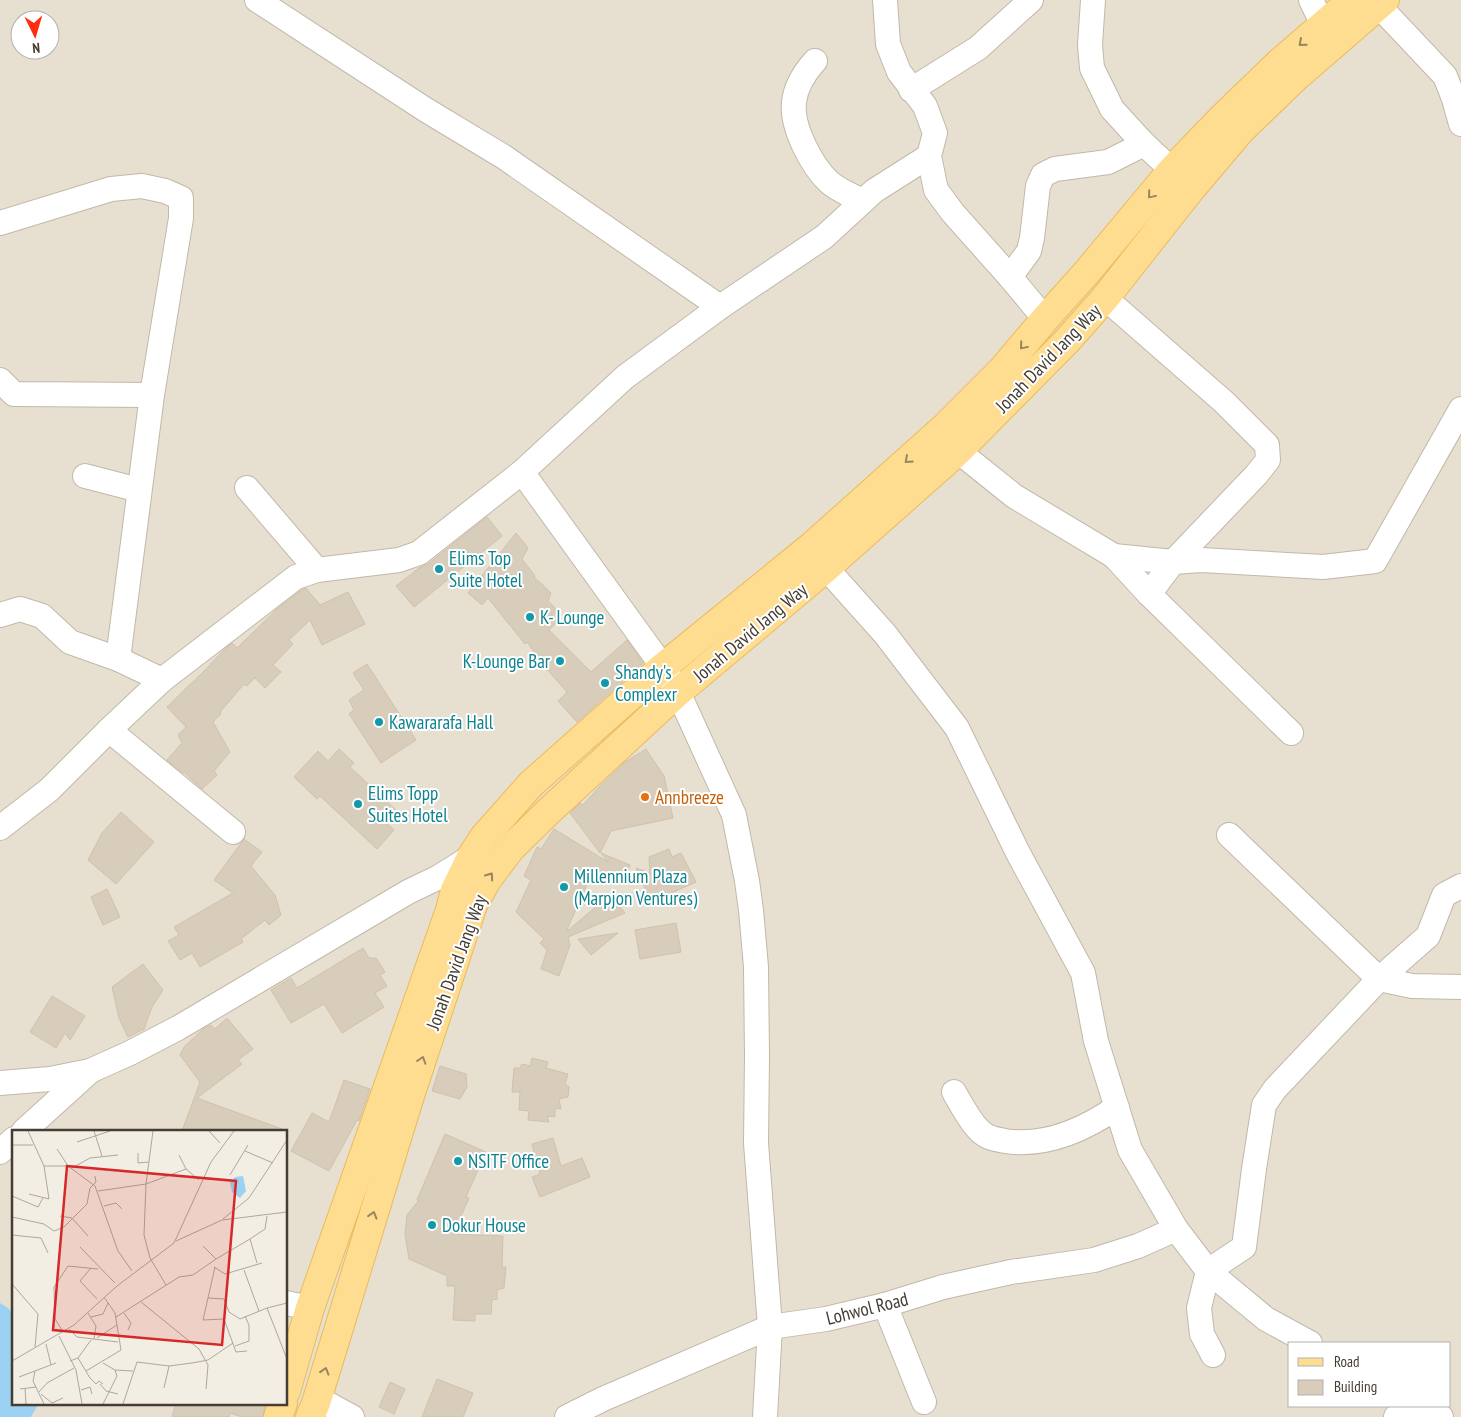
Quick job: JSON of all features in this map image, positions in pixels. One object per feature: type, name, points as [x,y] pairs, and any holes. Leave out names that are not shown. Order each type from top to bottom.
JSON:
[{"type":"main road","points":[[288,1377],[298,1306],[447,919],[455,890],[471,857],[484,837],[531,784],[663,667],[812,546],[945,427],[1002,370],[1172,170],[1280,62],[1323,25],[1372,2]]},
{"type":"main road","name":"Jonah David Jang Way","points":[[314,1408],[408,1102],[473,905],[487,880],[511,848],[678,692],[826,568],[958,451],[1066,342],[1105,298],[1191,189],[1240,131],[1372,2]]},
{"type":"main road","points":[[278,1417],[282,1404]]},
{"type":"street","points":[[257,0],[426,110],[504,157],[720,307]]},
{"type":"street","points":[[885,0],[888,44],[899,72],[925,106],[934,133],[929,156],[936,190],[952,214],[1010,277],[1044,319]]},
{"type":"street","points":[[912,90],[978,48],[1031,0]]},
{"type":"street","points":[[1092,0],[1090,45],[1092,68],[1112,109],[1144,144],[1172,170]]},
{"type":"street","points":[[1311,0],[1323,25]]},
{"type":"street","points":[[1372,2],[1445,76],[1461,124]]},
{"type":"street","points":[[816,61],[804,73],[798,87],[794,102],[794,119],[805,148],[819,170],[830,183],[863,201]]},
{"type":"street","points":[[1010,277],[1029,251],[1038,186],[1043,175],[1055,169],[1108,162],[1144,144]]},
{"type":"street","points":[[0,828],[49,790],[162,680],[296,578],[317,570],[399,560],[419,553],[522,472],[626,377],[720,307],[824,237],[874,191],[929,156]]},
{"type":"street","points":[[0,223],[111,189],[142,186],[165,191],[180,198],[182,218],[152,394],[138,490],[118,659]]},
{"type":"street","points":[[1105,298],[1224,402],[1267,445],[1268,460],[1173,562],[1149,594]]},
{"type":"street","points":[[0,380],[14,394],[152,394]]},
{"type":"street","points":[[1114,556],[1173,562],[1201,560],[1323,567],[1376,561],[1461,409]]},
{"type":"street","points":[[958,451],[1014,496],[1114,556],[1149,594],[1291,733]]},
{"type":"street","points":[[522,472],[663,667],[678,692],[734,816],[747,881],[756,967],[758,1056],[756,1143],[770,1328],[765,1417]]},
{"type":"street","points":[[85,476],[138,490]]},
{"type":"street","points":[[247,488],[317,570]]},
{"type":"street","points":[[826,568],[885,634],[957,728],[1018,853],[1083,973],[1096,1041],[1130,1150],[1176,1229],[1208,1271],[1266,1318],[1308,1342]]},
{"type":"street","points":[[0,615],[20,609],[42,616],[70,642],[118,659],[162,680]]},
{"type":"street","points":[[109,730],[233,832]]},
{"type":"street","points":[[1229,835],[1379,979],[1412,986],[1461,988]]},
{"type":"street","points":[[0,1083],[50,1079],[90,1072],[130,1053],[178,1028],[408,892],[439,877],[471,857]]},
{"type":"street","points":[[1213,1355],[1202,1334],[1199,1308],[1208,1271],[1244,1247],[1264,1105],[1275,1089],[1379,979],[1428,936],[1444,895],[1461,886]]},
{"type":"street","points":[[25,1130],[90,1072]]},
{"type":"street","points":[[954,1092],[964,1110],[980,1131],[992,1139],[1016,1142],[1048,1140],[1076,1131],[1099,1120],[1117,1107]]},
{"type":"street","points":[[0,1152],[12,1142]]},
{"type":"street","name":"Lohwol Road","points":[[567,1417],[603,1399],[770,1328],[826,1319],[943,1287],[1001,1274],[1094,1260],[1138,1246],[1176,1229]]},
{"type":"street","points":[[885,1304],[924,1402]]},
{"type":"street","points":[[1396,1417],[1411,1407]]},
{"type":"street","points":[[1423,1407],[1441,1417]]},
{"type":"street","points":[[314,1408],[352,1417]]},
{"type":"shaded area","points":[[0,0],[1461,0],[1461,1417],[0,1417]]},
{"type":"water","points":[[0,1303],[12,1313],[12,1404],[38,1404],[31,1417],[0,1417]]},
{"type":"building","name":"Elims Top Suite Hotel","points":[[487,517],[502,536],[414,607],[396,586],[419,568],[428,564]]},
{"type":"building","points":[[516,533],[528,548],[522,559],[534,577],[551,593],[548,601],[555,608],[559,620],[549,630],[591,672],[627,640],[643,663],[577,722],[558,701],[567,692],[545,667],[527,642],[525,644],[488,598],[482,605],[468,593]]},
{"type":"building","points":[[306,588],[320,605],[348,592],[365,624],[322,645],[310,620],[289,640],[293,644],[273,665],[281,672],[265,688],[255,678],[247,686],[244,684],[213,722],[230,752],[214,771],[217,775],[202,789],[184,772],[167,760],[182,743],[178,735],[186,727],[167,707],[227,647],[232,643],[237,648],[277,609]]},
{"type":"building","name":"Kawararafa Hall","points":[[367,664],[416,740],[381,763],[349,714],[354,710],[349,700],[364,690],[353,673]]},
{"type":"building","name":"Elims Topp Suites Hotel","points":[[339,749],[354,763],[350,767],[395,809],[384,821],[394,830],[377,849],[320,796],[317,799],[294,777],[318,751],[328,761]]},
{"type":"building","points":[[646,749],[664,776],[673,818],[611,831],[600,853],[570,813],[580,803],[583,805],[625,762]]},
{"type":"building","points":[[121,812],[154,842],[116,884],[88,860],[102,833]]},
{"type":"building","points":[[554,829],[608,862],[601,853],[630,865],[622,885],[592,873],[566,932],[610,895],[625,913],[568,937],[570,945],[559,976],[541,969],[547,950],[540,943],[544,939],[516,912],[531,880],[524,876],[537,847],[541,849]]},
{"type":"building","points":[[244,839],[262,852],[251,866],[275,895],[281,915],[269,925],[265,920],[241,939],[243,942],[200,967],[192,953],[180,960],[168,941],[179,935],[174,927],[233,893],[214,880]]},
{"type":"building","points":[[669,849],[672,857],[681,853],[696,882],[651,902],[636,868],[650,873],[649,857]]},
{"type":"building","points":[[107,889],[120,917],[103,925],[91,897]]},
{"type":"building","points":[[676,923],[681,952],[640,959],[635,930]]},
{"type":"building","points":[[618,933],[591,955],[578,939]]},
{"type":"building","points":[[363,948],[369,958],[376,958],[385,972],[380,975],[387,986],[375,993],[384,1007],[342,1033],[324,1004],[291,1023],[271,990],[291,978],[297,988]]},
{"type":"building","points":[[143,964],[163,990],[152,1007],[144,1029],[128,1037],[119,1018],[112,987]]},
{"type":"building","points":[[52,996],[85,1016],[70,1040],[65,1033],[56,1048],[30,1032]]},
{"type":"building","points":[[227,1018],[253,1049],[238,1060],[242,1064],[197,1098],[282,1130],[182,1130],[200,1082],[180,1055],[184,1047],[203,1029],[211,1025],[215,1029]]},
{"type":"building","points":[[532,1058],[548,1062],[546,1068],[568,1074],[565,1084],[569,1087],[568,1097],[559,1099],[561,1109],[555,1108],[555,1117],[547,1116],[549,1122],[528,1120],[529,1111],[519,1110],[520,1092],[512,1092],[514,1068],[520,1068],[522,1064],[530,1066]]},
{"type":"building","points":[[440,1066],[466,1074],[467,1087],[460,1099],[432,1091]]},
{"type":"building","points":[[344,1080],[370,1089],[359,1121],[357,1120],[329,1171],[291,1151],[312,1113],[329,1122]]},
{"type":"building","points":[[445,1134],[486,1152],[466,1197],[469,1198],[453,1234],[503,1236],[502,1267],[506,1267],[504,1288],[497,1290],[497,1299],[492,1300],[491,1314],[475,1314],[475,1321],[453,1320],[455,1286],[447,1286],[447,1276],[409,1259],[405,1234],[407,1215],[419,1200],[417,1200]]},
{"type":"building","points":[[553,1138],[561,1166],[582,1158],[590,1177],[540,1197],[532,1177],[540,1174],[532,1144]]},
{"type":"building","points":[[437,1379],[473,1393],[463,1417],[422,1417]]},
{"type":"building","points":[[390,1382],[405,1389],[394,1414],[379,1407]]},
{"type":"building","points":[[176,1404],[266,1404],[263,1417],[242,1417],[230,1413],[229,1417],[172,1417]]},
{"type":"place","name":"Elims Top Suite Hotel","points":[[439,569]]},
{"type":"place","name":"K- Lounge","points":[[530,617]]},
{"type":"place","name":"K-Lounge Bar","points":[[560,661]]},
{"type":"place","name":"Shandy's Complexr","points":[[605,683]]},
{"type":"place","name":"Kawararafa Hall","points":[[379,722]]},
{"type":"place","name":"Annbreeze","points":[[645,797]]},
{"type":"place","name":"Elims Topp Suites Hotel","points":[[358,804]]},
{"type":"place","name":"Millennium Plaza (Marpjon Ventures)","points":[[564,887]]},
{"type":"place","name":"NSITF Office","points":[[458,1161]]},
{"type":"place","name":"Dokur House","points":[[432,1225]]}]
